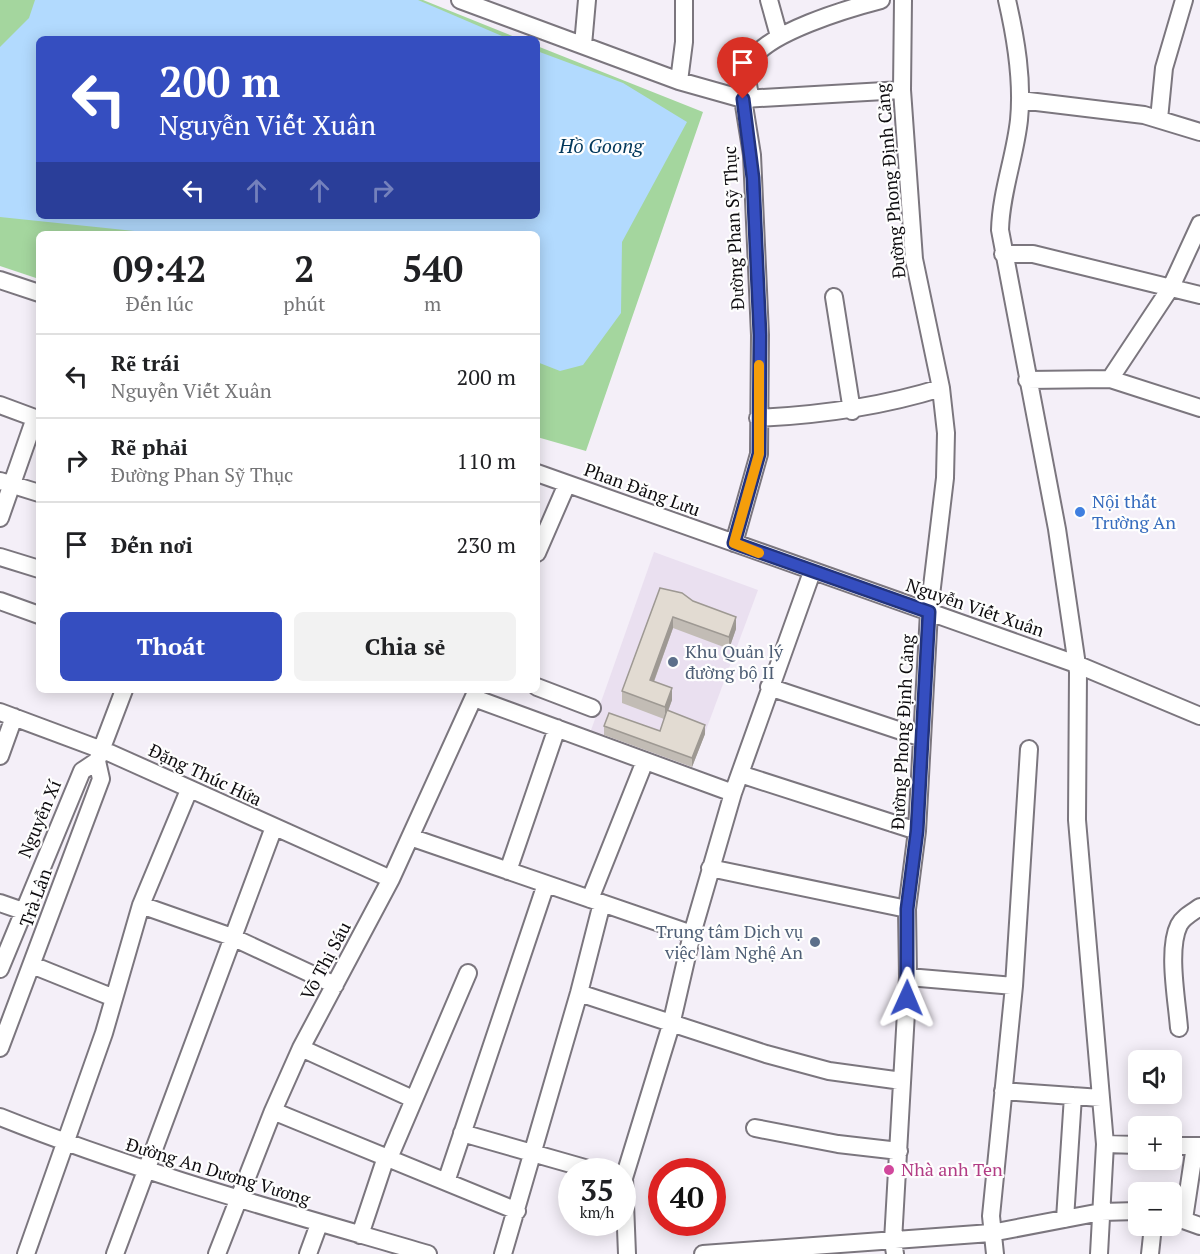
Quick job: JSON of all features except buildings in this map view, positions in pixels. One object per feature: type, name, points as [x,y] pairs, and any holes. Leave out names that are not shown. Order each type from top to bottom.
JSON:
[{"type":"street","points":[[460,0],[679,81],[747,99],[902,90]]},
{"type":"street","points":[[583,45],[587,0]]},
{"type":"street","points":[[679,81],[684,42],[684,0]]},
{"type":"street","points":[[769,0],[779,36],[881,0]]},
{"type":"street","name":"Đường Phong Định Cảng","points":[[894,1248],[908,977],[907,909],[917,831],[929,612],[945,478],[946,434],[941,388],[914,259],[902,90],[903,0]]},
{"type":"street","points":[[1007,0],[1018,67],[1020,100],[1015,143],[1001,202],[1000,230],[1057,529],[1076,664],[1077,820],[1105,1144],[1099,1254]]},
{"type":"street","points":[[1159,119],[1164,68],[1184,0]]},
{"type":"street","name":"Đường Phan Sỹ Thục","points":[[734,543],[759,454],[760,335],[747,78],[751,61],[779,36]]},
{"type":"street","points":[[1020,100],[1119,110],[1200,132]]},
{"type":"street","points":[[1110,380],[1171,287],[1200,224]]},
{"type":"street","points":[[1003,254],[1033,254],[1200,295]]},
{"type":"street","points":[[0,280],[36,292]]},
{"type":"street","points":[[834,297],[852,411]]},
{"type":"street","points":[[1027,380],[1110,380],[1200,408]]},
{"type":"street","points":[[758,418],[852,411],[896,402],[941,388]]},
{"type":"street","points":[[0,405],[36,413]]},
{"type":"street","points":[[0,518],[6,483],[36,415]]},
{"type":"street","name":"Phan Đăng Lưu","points":[[540,474],[734,543]]},
{"type":"street","points":[[6,483],[36,492]]},
{"type":"street","points":[[540,546],[567,484]]},
{"type":"street","name":"Nguyễn Viết Xuân","points":[[734,543],[1076,664],[1200,716]]},
{"type":"street","points":[[0,556],[36,568]]},
{"type":"street","points":[[629,1158],[671,1025],[692,934],[733,793],[812,572]]},
{"type":"street","points":[[0,601],[36,614]]},
{"type":"street","points":[[769,687],[922,738]]},
{"type":"street","points":[[540,688],[592,708]]},
{"type":"street","name":"Nguyễn Xí","points":[[0,969],[82,771],[99,755],[123,693]]},
{"type":"street","points":[[475,694],[557,728],[733,793]]},
{"type":"street","name":"Võ Thị Sáu","points":[[217,1254],[273,1111],[301,1048],[392,879],[475,694]]},
{"type":"street","points":[[0,756],[7,714]]},
{"type":"street","name":"Đặng Thúc Hứa","points":[[7,714],[99,755],[189,790],[392,879]]},
{"type":"street","points":[[508,871],[557,728]]},
{"type":"street","points":[[995,1254],[991,1233],[1014,986],[1029,749]]},
{"type":"street","name":"Trà Lân","points":[[0,1048],[101,779],[99,755]]},
{"type":"street","points":[[503,1254],[579,993],[596,901],[645,761]]},
{"type":"street","points":[[740,774],[917,831]]},
{"type":"street","points":[[26,1254],[114,998],[141,904],[189,790]]},
{"type":"street","points":[[115,1254],[273,827]]},
{"type":"street","points":[[410,837],[692,934]]},
{"type":"street","points":[[710,868],[907,909]]},
{"type":"street","points":[[446,1182],[546,884]]},
{"type":"street","points":[[0,903],[23,911]]},
{"type":"street","points":[[141,904],[232,937],[335,984]]},
{"type":"street","points":[[1179,1028],[1175,975],[1176,934],[1182,920],[1200,907]]},
{"type":"street","points":[[32,965],[114,998]]},
{"type":"street","points":[[368,1242],[387,1158],[468,974]]},
{"type":"street","points":[[908,977],[1014,986]]},
{"type":"street","points":[[579,993],[671,1025],[829,1071],[902,1081]]},
{"type":"street","points":[[301,1048],[413,1099]]},
{"type":"street","points":[[1003,1091],[1101,1098]]},
{"type":"street","points":[[1065,1219],[1073,1096]]},
{"type":"street","points":[[273,1111],[517,1211]]},
{"type":"street","name":"Đường An Dương Vương","points":[[0,1117],[64,1143],[238,1201],[319,1224],[368,1242],[428,1254]]},
{"type":"street","points":[[755,1128],[838,1144],[899,1151]]},
{"type":"street","points":[[462,1133],[558,1161]]},
{"type":"street","points":[[1105,1144],[1128,1145]]},
{"type":"street","points":[[1182,1146],[1198,1146],[1182,1204]]},
{"type":"street","points":[[703,1254],[894,1248],[991,1233],[1101,1212],[1128,1211]]},
{"type":"street","points":[[1182,1219],[1200,1226]]},
{"type":"street","points":[[308,1254],[319,1224]]},
{"type":"street","points":[[626,1236],[627,1254]]},
{"type":"street","points":[[1150,1254],[1152,1236]]},
{"type":"shaded area","name":"Khu Quản lý đường bộ II","points":[[654,552],[758,590],[690,773],[589,736]]},
{"type":"green space","name":"Hồ Goong","points":[[0,0],[423,0],[513,36],[36,36],[36,219],[540,219],[540,47],[703,112],[586,451],[540,438],[540,231],[36,231],[36,278],[0,266]]},
{"type":"water","name":"Hồ Goong","points":[[35,0],[418,0],[502,36],[36,36],[36,219],[540,219],[540,52],[623,83],[687,122],[622,242],[621,313],[583,365],[560,371],[540,363],[540,231],[134,231],[0,217],[0,47],[29,18]]},
{"type":"slow traffic","points":[[759,365],[759,454],[734,543],[759,553]]},
{"type":"place","name":"Nội thất Trường An","points":[[1080,512]]},
{"type":"place","name":"Khu Quản lý đường bộ II","points":[[673,662]]},
{"type":"place","name":"Trung tâm Dịch vụ việc làm Nghệ An","points":[[815,942]]},
{"type":"place","name":"Nhà anh Ten","points":[[889,1170]]},
{"type":"route","points":[[743,99],[752,155],[760,335],[759,454],[734,543],[929,612],[917,831],[907,909],[907,998]]}]
